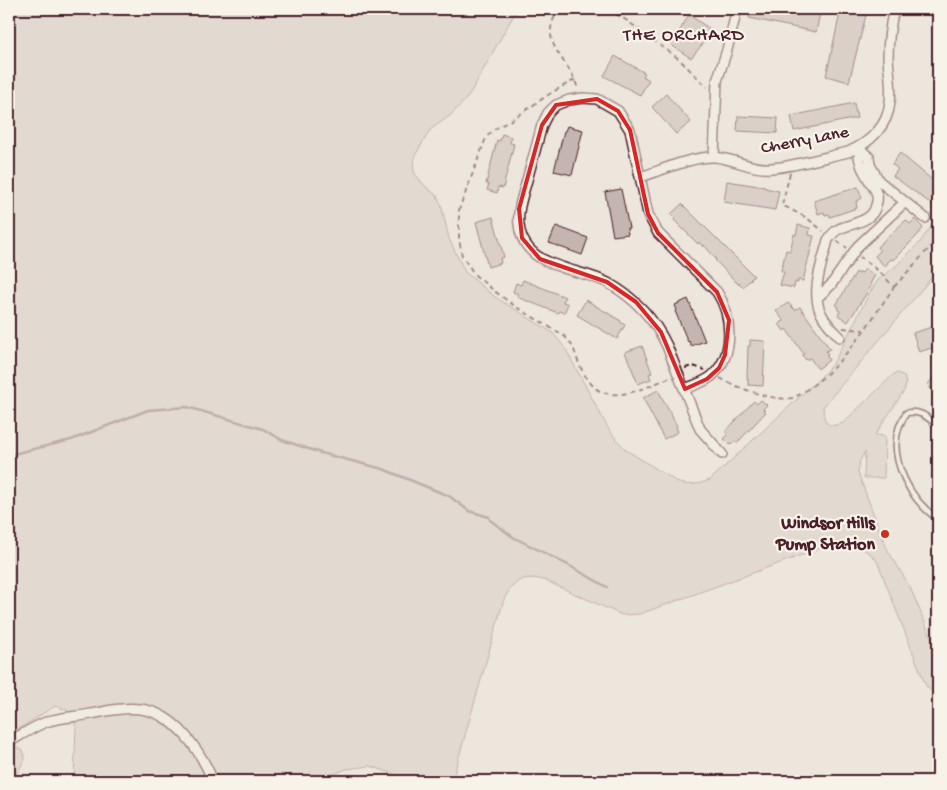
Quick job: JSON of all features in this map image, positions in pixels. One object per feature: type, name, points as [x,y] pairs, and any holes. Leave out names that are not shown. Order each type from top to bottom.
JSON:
[{"type":"street","points":[[714,157],[718,81],[728,50],[737,9]]},
{"type":"street","name":"Cherry Lane","points":[[641,177],[698,159],[714,157],[751,167],[772,168],[859,148],[876,134],[885,122],[890,103],[888,57],[890,25],[894,9]]},
{"type":"street","points":[[685,389],[708,379],[714,374],[726,355],[729,320],[725,304],[717,292],[658,233],[648,214],[644,200],[641,177],[630,130],[618,111],[597,99],[579,98],[556,104],[548,113],[542,125],[519,209],[519,224],[522,238],[529,249],[540,259],[607,282],[636,302],[651,317],[661,332],[700,430],[722,454]]},
{"type":"street","points":[[859,148],[868,157],[870,165],[879,181],[925,218]]},
{"type":"street","points":[[840,338],[820,312],[817,298],[818,281],[828,240],[831,236],[837,230],[864,220],[876,208],[877,193],[865,176],[858,157],[859,148]]},
{"type":"street","points":[[817,298],[831,285],[853,252],[904,202]]},
{"type":"street","points":[[9,742],[47,722],[124,708],[142,709],[167,721],[190,740],[205,762],[213,781]]},
{"type":"lane","points":[[938,426],[924,415],[915,411],[906,413],[899,428],[897,445],[899,465],[906,482],[916,498],[938,519]]},
{"type":"path","points":[[560,9],[553,22],[551,39],[554,48],[570,68],[579,98]]},
{"type":"path","points":[[608,9],[626,20],[679,60],[704,86],[717,90]]},
{"type":"path","points":[[575,80],[555,89],[492,131],[486,138],[459,210],[459,238],[462,256],[475,275],[516,307],[570,341],[580,366],[594,388],[602,392],[613,394],[646,387],[693,366],[714,374],[743,390],[785,399],[794,398],[824,378],[848,353],[894,287],[934,241],[932,226],[925,218]]},
{"type":"path","points":[[789,165],[791,176],[782,205],[807,218],[880,272],[894,287]]},
{"type":"path","points":[[831,327],[864,330]]},
{"type":"highlighted area","points":[[597,99],[618,111],[630,130],[648,214],[658,233],[717,292],[729,320],[725,355],[719,368],[707,379],[685,389],[661,332],[636,302],[607,282],[540,259],[522,238],[519,209],[542,125],[556,105]]},
{"type":"shaded area","points":[[9,9],[517,9],[468,97],[451,115],[430,130],[416,154],[413,166],[415,174],[437,196],[441,204],[449,239],[465,272],[495,297],[553,333],[565,348],[608,428],[616,439],[626,450],[679,483],[694,484],[710,480],[821,377],[834,362],[878,280],[896,266],[920,242],[938,217],[938,270],[823,407],[825,421],[829,425],[843,423],[894,374],[898,373],[904,376],[906,384],[904,391],[875,435],[885,436],[884,478],[864,478],[865,452],[860,460],[858,473],[887,549],[910,587],[938,654],[938,694],[926,686],[877,561],[860,547],[838,542],[640,614],[622,615],[544,580],[530,578],[520,580],[512,587],[504,599],[452,781],[413,781],[371,766],[346,769],[317,781],[74,781],[76,726],[67,710],[55,706],[9,734]]},
{"type":"shaded area","points":[[15,747],[23,750],[25,759],[13,781],[9,781],[9,751]]},
{"type":"building","points":[[751,9],[802,9],[820,13],[816,32],[749,18]]},
{"type":"building","points":[[841,9],[866,15],[849,82],[826,76]]},
{"type":"building","points":[[689,15],[710,29],[702,45],[691,58],[671,45]]},
{"type":"building","points":[[615,56],[645,73],[643,76],[649,80],[640,95],[604,76]]},
{"type":"building","points":[[666,94],[691,122],[676,134],[652,107]]},
{"type":"building","points":[[854,103],[857,118],[794,131],[791,116]]},
{"type":"building","points":[[738,116],[778,118],[777,133],[737,131]]},
{"type":"building","points":[[567,126],[583,130],[572,175],[554,171]]},
{"type":"building","points":[[502,134],[511,137],[510,143],[514,144],[503,188],[498,187],[497,193],[487,190],[489,184],[486,184],[497,140],[500,141]]},
{"type":"building","points":[[900,153],[938,185],[938,209],[893,176],[898,169],[892,164]]},
{"type":"building","points":[[727,181],[779,191],[775,210],[724,202]]},
{"type":"building","points":[[858,187],[862,198],[856,202],[857,208],[830,217],[829,214],[825,215],[824,212],[818,214],[814,201]]},
{"type":"building","points":[[621,189],[629,228],[627,228],[628,234],[613,236],[605,192]]},
{"type":"building","points":[[682,204],[754,276],[743,287],[715,260],[704,245],[703,247],[699,242],[698,244],[674,220],[675,218],[671,214]]},
{"type":"building","points":[[493,217],[504,257],[500,258],[501,263],[488,267],[476,222]]},
{"type":"building","points":[[915,219],[923,228],[885,267],[875,256],[880,251],[877,247],[906,220],[910,224]]},
{"type":"building","points":[[798,225],[810,228],[809,235],[814,236],[803,281],[798,280],[798,283],[795,282],[794,288],[780,285],[784,272],[781,271],[786,250],[790,251]]},
{"type":"building","points":[[556,226],[588,238],[582,255],[549,243]]},
{"type":"building","points":[[865,269],[875,275],[870,284],[872,285],[848,322],[838,315],[840,311],[836,305],[856,272],[862,273]]},
{"type":"building","points":[[523,280],[565,297],[563,302],[568,304],[564,313],[559,311],[558,313],[517,297],[518,294],[513,292],[516,283],[521,285]]},
{"type":"building","points":[[688,299],[705,341],[691,346],[675,311],[677,310],[675,305]]},
{"type":"building","points":[[586,300],[625,325],[617,339],[577,315]]},
{"type":"building","points":[[788,303],[795,310],[800,307],[830,349],[826,351],[829,360],[818,369],[810,358],[806,360],[802,355],[804,354],[786,329],[784,331],[779,324],[784,321],[776,311]]},
{"type":"building","points":[[938,325],[938,346],[919,352],[913,333]]},
{"type":"building","points":[[750,340],[765,341],[763,386],[748,385],[748,346],[750,346]]},
{"type":"building","points":[[642,346],[652,373],[649,374],[651,379],[638,384],[625,352]]},
{"type":"building","points":[[938,373],[938,396],[927,385]]},
{"type":"building","points":[[658,390],[677,426],[678,432],[664,439],[643,398]]},
{"type":"building","points":[[761,400],[767,405],[763,409],[766,412],[737,443],[734,441],[730,445],[724,439],[728,435],[725,432],[754,401],[757,404]]},
{"type":"waterway","points":[[9,455],[71,440],[148,410],[187,407],[263,429],[282,440],[321,453],[383,469],[449,496],[469,511],[489,517],[490,520],[513,537],[607,587]]},
{"type":"place","name":"Windsor Hills Pump Station","points":[[885,534]]},
{"type":"district","name":"THE ORCHARD","points":[[684,36]]}]
